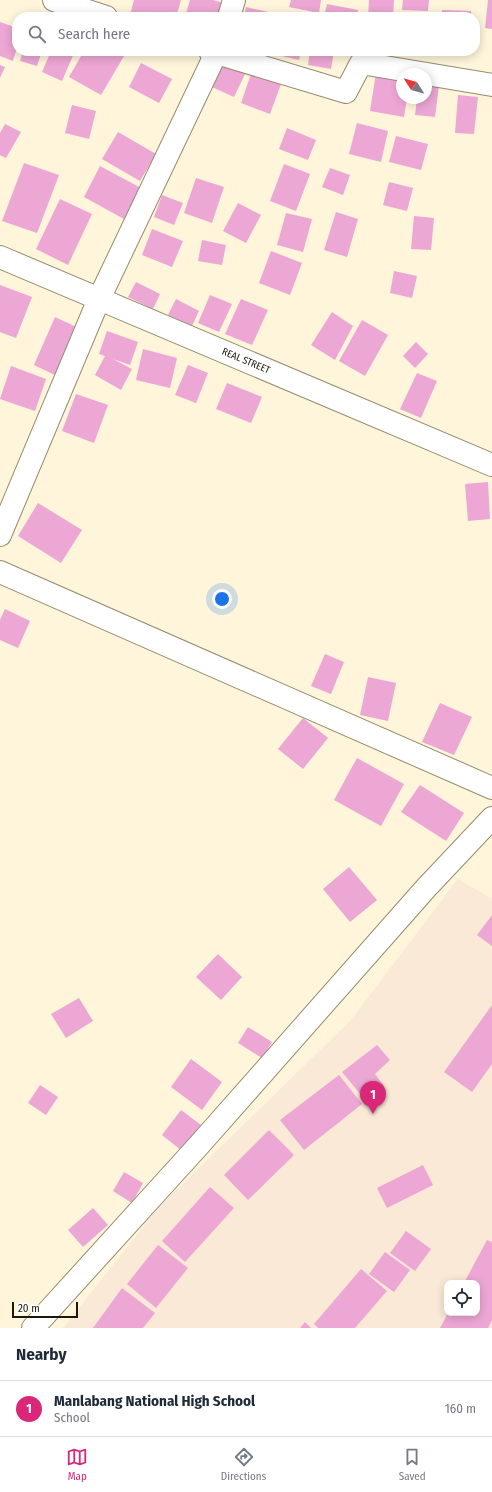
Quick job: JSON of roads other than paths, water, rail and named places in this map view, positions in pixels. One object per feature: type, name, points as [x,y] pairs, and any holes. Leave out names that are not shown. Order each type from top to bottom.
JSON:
[{"type":"street","points":[[54,0],[91,12]]},
{"type":"street","points":[[230,12],[234,0]]},
{"type":"street","points":[[0,535],[99,298],[212,56]]},
{"type":"street","points":[[227,56],[346,92],[361,63],[492,84]]},
{"type":"street","name":"REAL STREET","points":[[0,257],[492,465]]},
{"type":"street","points":[[0,572],[492,788]]},
{"type":"street","points":[[33,1328],[200,1144],[426,888],[492,818]]},
{"type":"place","name":"Manlabang National High School","points":[[373,1114]]}]
